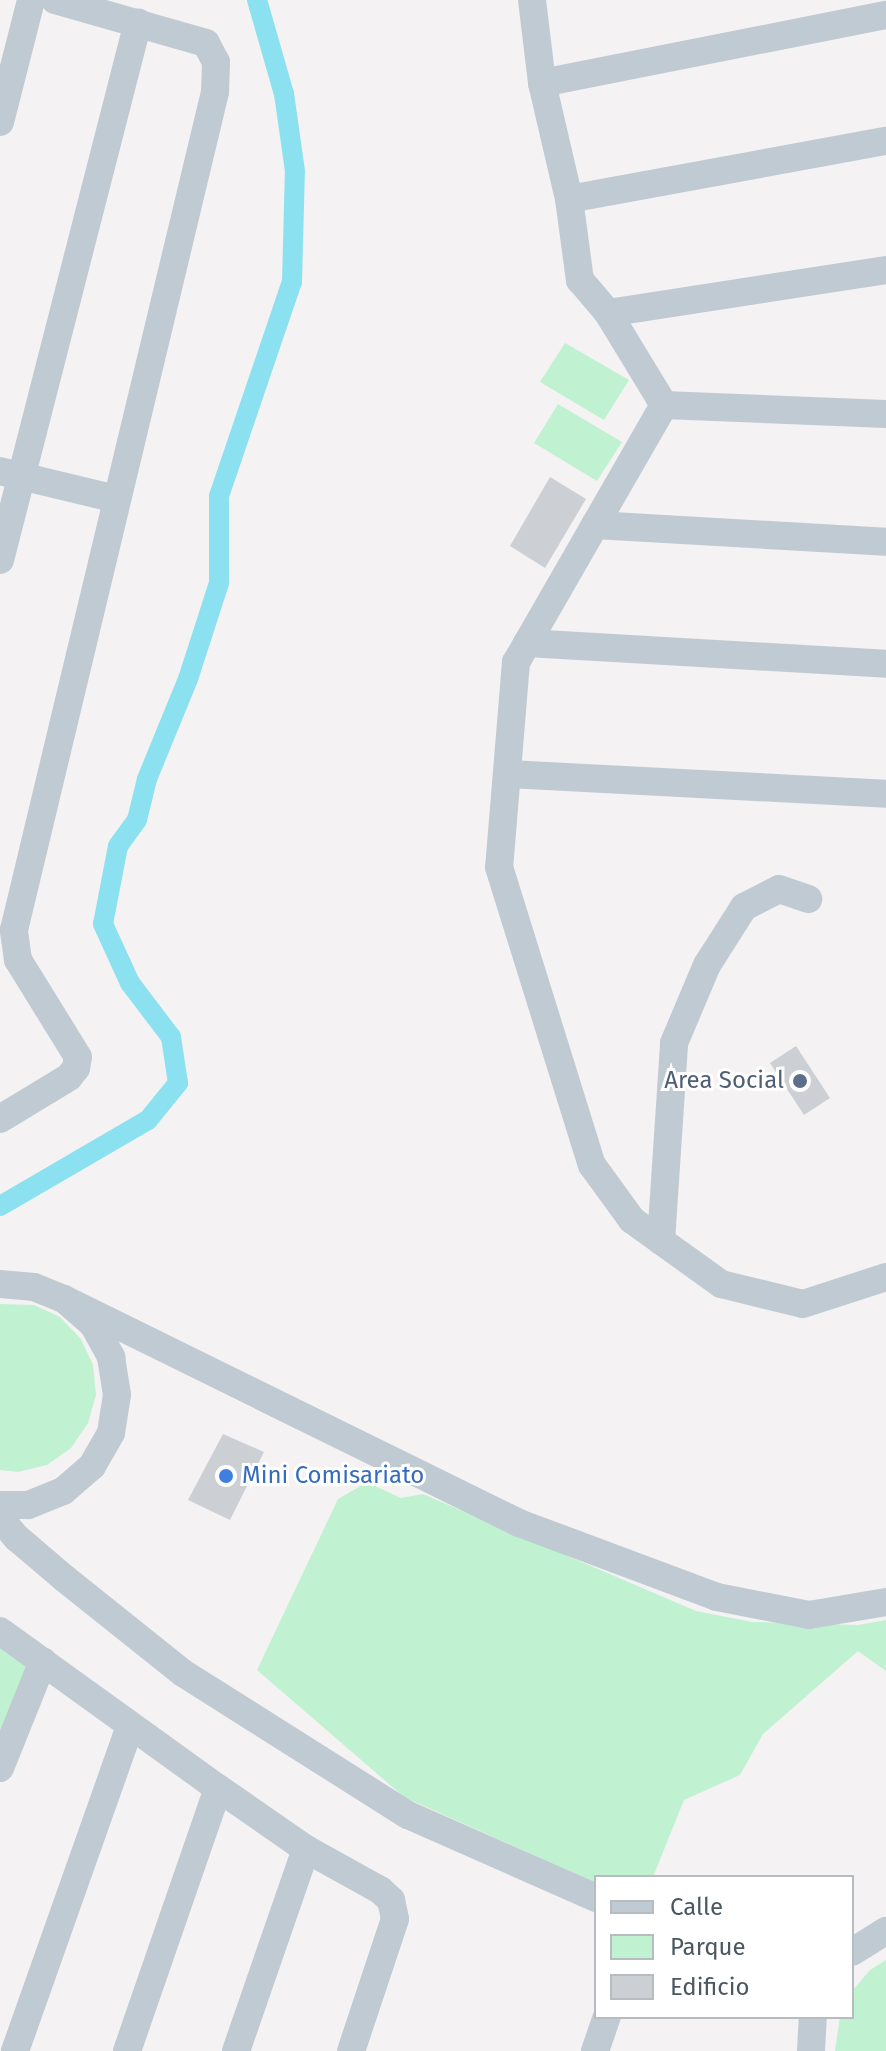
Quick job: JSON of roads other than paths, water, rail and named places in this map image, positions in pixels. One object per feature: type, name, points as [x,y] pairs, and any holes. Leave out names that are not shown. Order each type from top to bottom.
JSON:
[{"type":"street","points":[[0,122],[31,0]]},
{"type":"street","points":[[0,1119],[69,1077],[76,1068],[78,1057],[18,960],[14,930],[215,92],[216,62],[206,43],[55,0]]},
{"type":"street","points":[[532,0],[542,83],[569,199],[580,280],[608,313],[664,405]]},
{"type":"street","points":[[542,83],[886,15]]},
{"type":"street","points":[[0,560],[11,474],[138,22]]},
{"type":"street","points":[[569,199],[886,141]]},
{"type":"street","points":[[608,313],[886,270]]},
{"type":"street","points":[[664,405],[886,414]]},
{"type":"street","points":[[664,405],[516,662],[499,867],[592,1165],[632,1220],[721,1284],[803,1304],[886,1277]]},
{"type":"street","points":[[11,474],[117,499]]},
{"type":"street","points":[[595,525],[886,542]]},
{"type":"street","points":[[527,643],[886,664]]},
{"type":"street","points":[[509,774],[886,794]]},
{"type":"street","points":[[661,1241],[674,1043],[707,965],[744,907],[779,889],[808,899]]},
{"type":"street","points":[[0,1284],[34,1287],[64,1299],[519,1523],[717,1597],[809,1615],[886,1602]]},
{"type":"street","points":[[0,1505],[28,1505],[63,1491],[92,1466],[111,1433],[117,1395],[111,1357],[93,1324],[64,1299]]},
{"type":"street","points":[[0,1518],[17,1538],[52,1568],[183,1673],[408,1815],[594,1897]]},
{"type":"street","points":[[0,1631],[306,1849],[380,1890],[391,1900],[395,1919],[351,2051]]},
{"type":"street","points":[[0,1768],[43,1661]]},
{"type":"street","points":[[15,2051],[130,1726]]},
{"type":"street","points":[[127,2051],[218,1788]]},
{"type":"street","points":[[236,2051],[306,1849]]},
{"type":"street","points":[[854,1951],[886,1931]]},
{"type":"street","points":[[595,2051],[606,2019]]},
{"type":"waterway","points":[[0,1206],[148,1120],[178,1083],[171,1037],[130,983],[103,924],[118,846],[137,820],[147,779],[188,679],[219,583],[219,496],[292,282],[295,171],[284,94],[257,0]]},
{"type":"place","name":"Area Social","points":[[800,1081]]},
{"type":"place","name":"Mini Comisariato","points":[[226,1476]]}]
